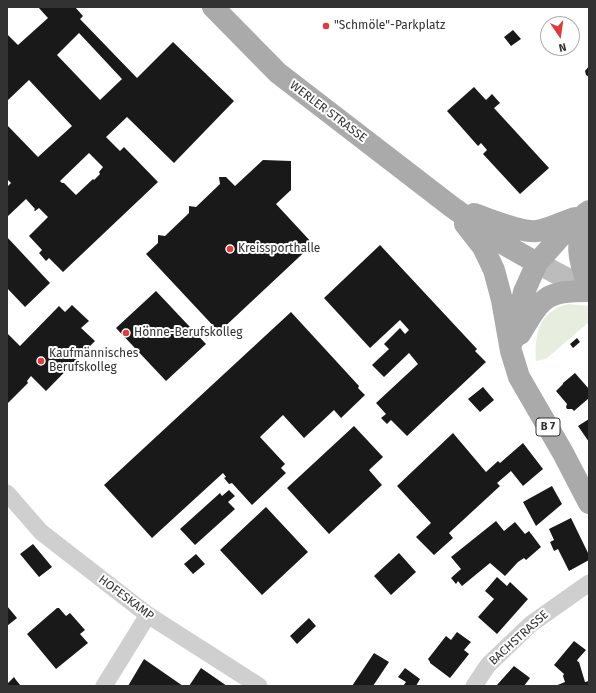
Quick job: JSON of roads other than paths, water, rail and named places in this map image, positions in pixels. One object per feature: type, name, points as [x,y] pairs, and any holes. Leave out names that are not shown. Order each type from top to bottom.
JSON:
[{"type":"main road","name":"WERLER STRASSE","points":[[213,7],[278,73],[452,207],[507,246],[537,263],[524,292],[511,351]]},
{"type":"main road","name":"WERLER STRASSE","points":[[452,207],[483,247],[494,270],[502,300],[511,351],[518,377],[563,453],[589,503]]},
{"type":"main road","points":[[452,207],[517,228],[535,231],[550,227],[587,212]]},
{"type":"main road","points":[[587,212],[580,235],[578,248],[582,267],[589,286]]},
{"type":"main road","name":"B 7","points":[[537,263],[560,237],[587,212]]},
{"type":"main road","points":[[537,263],[589,290]]},
{"type":"main road","points":[[511,351],[537,307],[544,300],[560,292],[589,290]]},
{"type":"street","name":"HOFESKAMP","points":[[7,493],[41,532],[148,615],[259,686]]},
{"type":"street","name":"BACHSTRASSE","points":[[474,686],[488,665],[531,624],[589,582]]},
{"type":"street","points":[[104,686],[148,615]]},
{"type":"place","name":"\"Schmöle\"-Parkplatz","points":[[326,26]]},
{"type":"place","name":"Kreissporthalle","points":[[230,249]]},
{"type":"place","name":"Hönne-Berufskolleg","points":[[126,333]]},
{"type":"place","name":"Kaufmännisches Berufskolleg","points":[[41,361]]}]
